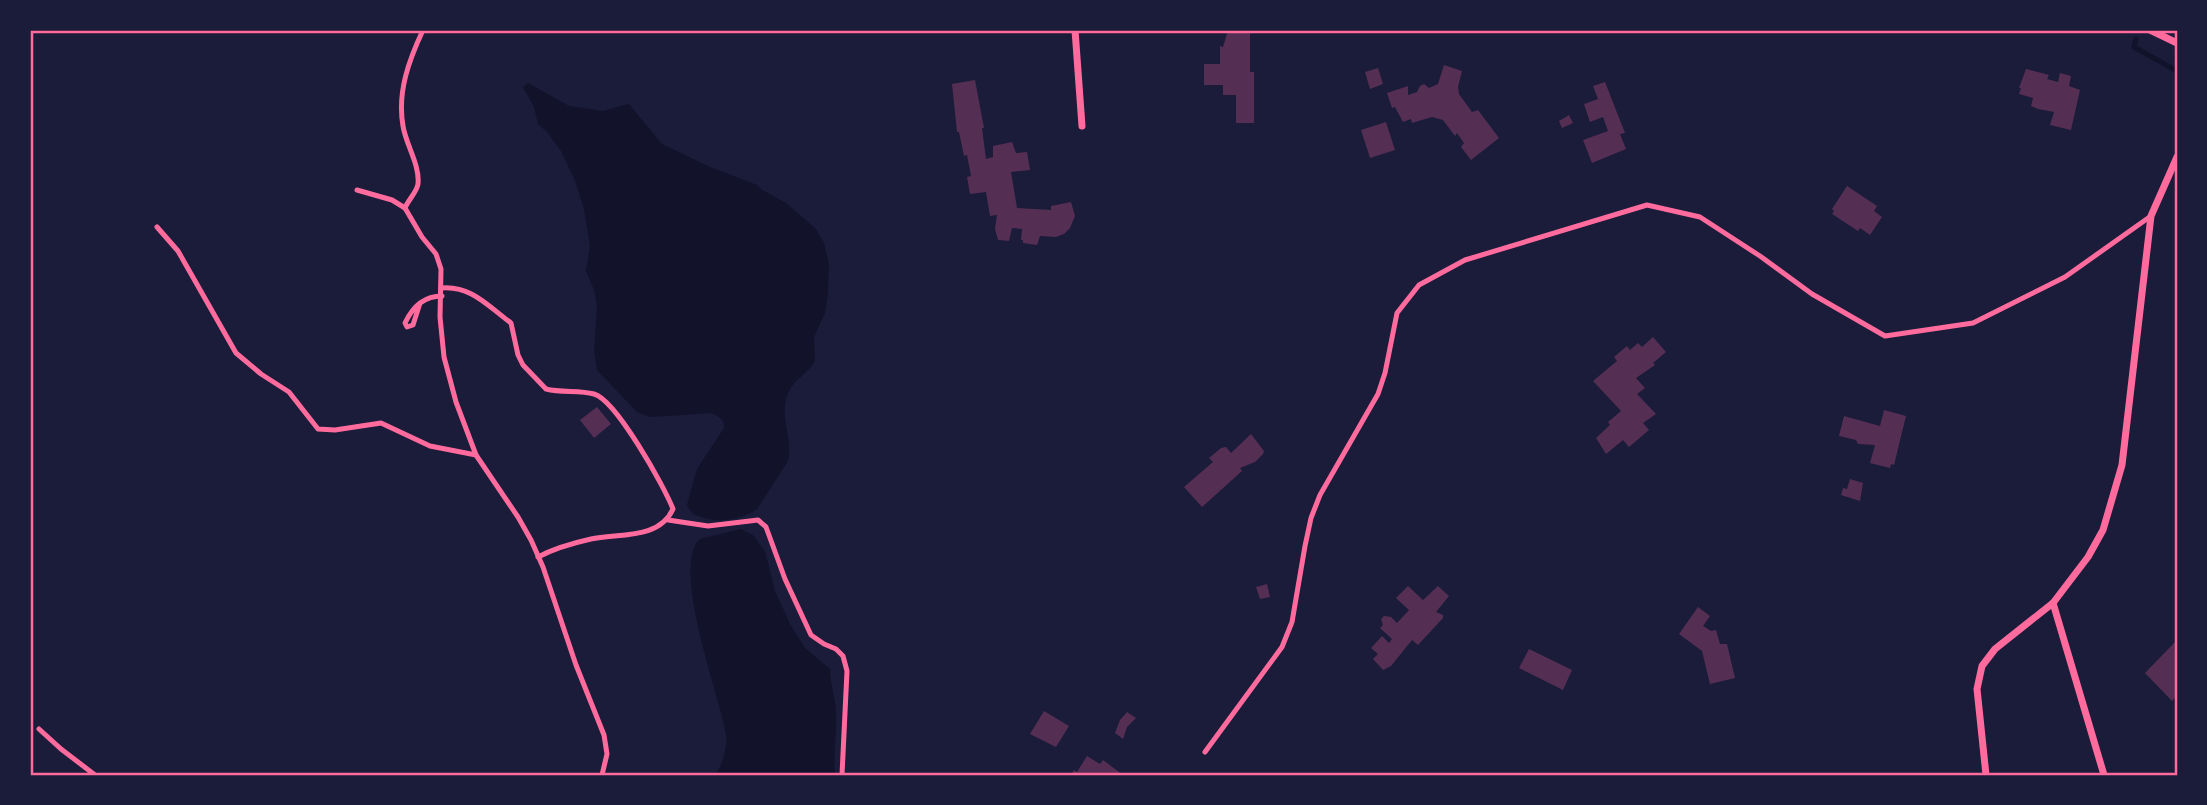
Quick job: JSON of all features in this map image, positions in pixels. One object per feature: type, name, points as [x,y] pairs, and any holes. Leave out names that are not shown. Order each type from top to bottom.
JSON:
[{"type":"street","points":[[1076,30],[1082,126]]},
{"type":"street","points":[[2150,30],[2177,43]]},
{"type":"street","points":[[1986,775],[1978,689],[1982,666],[1995,649],[2053,603],[2088,557],[2103,530],[2122,465],[2151,216],[2177,157]]},
{"type":"street","points":[[2053,603],[2104,775]]},
{"type":"lane","points":[[405,208],[418,185],[417,169],[402,126],[401,104],[405,73],[423,30]]},
{"type":"lane","points":[[357,190],[392,200],[405,208],[422,237],[436,254],[441,269],[440,317],[444,356],[456,402],[476,455],[518,517],[538,556],[604,735],[607,754],[602,775]]},
{"type":"lane","points":[[1205,752],[1282,647],[1292,622],[1305,546],[1320,495],[1378,394],[1397,313],[1419,285],[1465,260],[1647,205],[1700,217],[1812,294],[1885,336],[1973,323],[2065,277],[2151,216]]},
{"type":"lane","points":[[157,227],[167,236],[191,272],[236,353],[289,392],[318,429],[335,430],[381,423],[430,446],[476,455]]},
{"type":"lane","points":[[441,288],[454,287],[472,293],[512,323],[518,355],[523,365],[546,389],[595,394],[606,400],[667,493],[673,509],[668,520]]},
{"type":"lane","points":[[420,303],[435,296],[442,296]]},
{"type":"lane","points":[[538,556],[592,539],[640,534],[668,520],[708,526],[758,520],[766,527],[788,588],[811,635],[843,656],[847,671],[842,775]]},
{"type":"lane","points":[[39,729],[95,775]]},
{"type":"shaded area","points":[[528,83],[569,106],[603,111],[629,104],[662,144],[757,185],[786,203],[816,229],[824,243],[829,264],[825,313],[814,337],[815,361],[792,386],[786,400],[788,461],[757,509],[750,513],[734,519],[708,519],[692,513],[687,505],[697,469],[724,428],[720,418],[711,413],[651,417],[637,412],[597,370],[594,349],[597,309],[595,292],[586,271],[590,246],[584,209],[574,178],[561,151],[538,124],[534,107],[523,87]]},
{"type":"shaded area","points":[[741,529],[753,535],[765,551],[775,591],[805,648],[830,669],[836,713],[835,775],[715,775],[724,756],[726,734],[693,603],[692,554],[700,539]]},
{"type":"building","points":[[1228,30],[1250,30],[1250,72],[1254,72],[1254,123],[1236,123],[1236,95],[1223,95],[1223,85],[1204,85],[1204,64],[1220,64],[1220,46],[1223,47]]},
{"type":"building","points":[[1444,65],[1462,71],[1459,94],[1472,112],[1478,110],[1499,138],[1471,160],[1461,147],[1464,143],[1457,133],[1455,136],[1443,120],[1432,117],[1412,123],[1411,119],[1403,122],[1395,107],[1392,108],[1387,93],[1408,86],[1408,95],[1417,92],[1424,84],[1429,88],[1438,84]]},
{"type":"building","points":[[1378,68],[1383,84],[1370,89],[1365,72]]},
{"type":"building","points":[[2026,69],[2049,75],[2047,79],[2058,82],[2060,73],[2071,76],[2069,86],[2080,90],[2071,130],[2050,125],[2054,112],[2031,106],[2033,98],[2019,94]]},
{"type":"building","points":[[975,80],[984,128],[986,159],[993,157],[993,146],[1012,142],[1016,153],[1027,152],[1030,170],[1011,172],[1017,208],[1051,210],[1051,206],[1071,202],[1075,216],[1064,234],[1056,237],[1040,236],[1037,245],[1023,243],[1022,229],[1012,228],[1009,241],[998,240],[995,229],[997,215],[990,216],[986,192],[970,194],[967,177],[971,176],[967,155],[964,156],[957,132],[952,84]]},
{"type":"building","points":[[1605,82],[1625,133],[1620,134],[1626,149],[1592,163],[1583,140],[1608,131],[1603,117],[1590,122],[1584,104],[1598,99],[1593,86]]},
{"type":"building","points":[[1569,115],[1573,123],[1562,128],[1559,121]]},
{"type":"building","points":[[1386,122],[1395,150],[1370,158],[1361,130]]},
{"type":"building","points":[[1847,186],[1877,206],[1874,211],[1882,217],[1870,235],[1860,228],[1858,231],[1832,214],[1832,209]]},
{"type":"building","points":[[1653,337],[1666,352],[1653,363],[1655,365],[1636,378],[1645,388],[1637,394],[1656,414],[1643,423],[1649,430],[1629,447],[1623,440],[1606,454],[1596,438],[1621,411],[1593,381],[1617,361],[1614,357],[1627,346],[1630,350],[1638,343],[1642,347]]},
{"type":"building","points":[[597,407],[611,424],[594,438],[580,420]]},
{"type":"building","points":[[1884,410],[1906,416],[1894,465],[1891,464],[1890,468],[1870,463],[1875,445],[1858,444],[1856,440],[1839,436],[1844,416],[1880,426]]},
{"type":"building","points":[[1251,434],[1264,451],[1263,454],[1255,462],[1240,468],[1242,471],[1202,507],[1184,487],[1213,462],[1209,458],[1221,448],[1226,447],[1231,453]]},
{"type":"building","points":[[1850,479],[1863,483],[1860,501],[1841,495],[1843,488],[1847,489]]},
{"type":"building","points":[[1267,584],[1270,597],[1260,599],[1256,587]]},
{"type":"building","points":[[1408,586],[1423,600],[1438,586],[1449,596],[1436,612],[1443,615],[1443,618],[1418,645],[1412,640],[1391,666],[1383,670],[1373,659],[1378,654],[1371,648],[1382,636],[1389,643],[1392,639],[1380,628],[1383,625],[1381,619],[1384,616],[1391,617],[1397,623],[1409,610],[1396,598]]},
{"type":"building","points":[[1698,607],[1710,616],[1703,626],[1711,631],[1716,630],[1720,644],[1727,644],[1735,678],[1710,684],[1702,651],[1679,634]]},
{"type":"building","points":[[2175,642],[2177,695],[2172,701],[2145,673]]},
{"type":"building","points":[[1529,649],[1572,670],[1563,690],[1519,668]]},
{"type":"building","points":[[1044,711],[1069,726],[1056,747],[1030,734]]},
{"type":"building","points":[[1127,712],[1136,718],[1127,727],[1123,739],[1115,733],[1120,720]]},
{"type":"building","points":[[1087,756],[1100,764],[1103,760],[1123,775],[1071,775],[1074,770],[1077,772]]},
{"type":"waterway","points":[[2136,39],[2134,47],[2177,71]]}]
